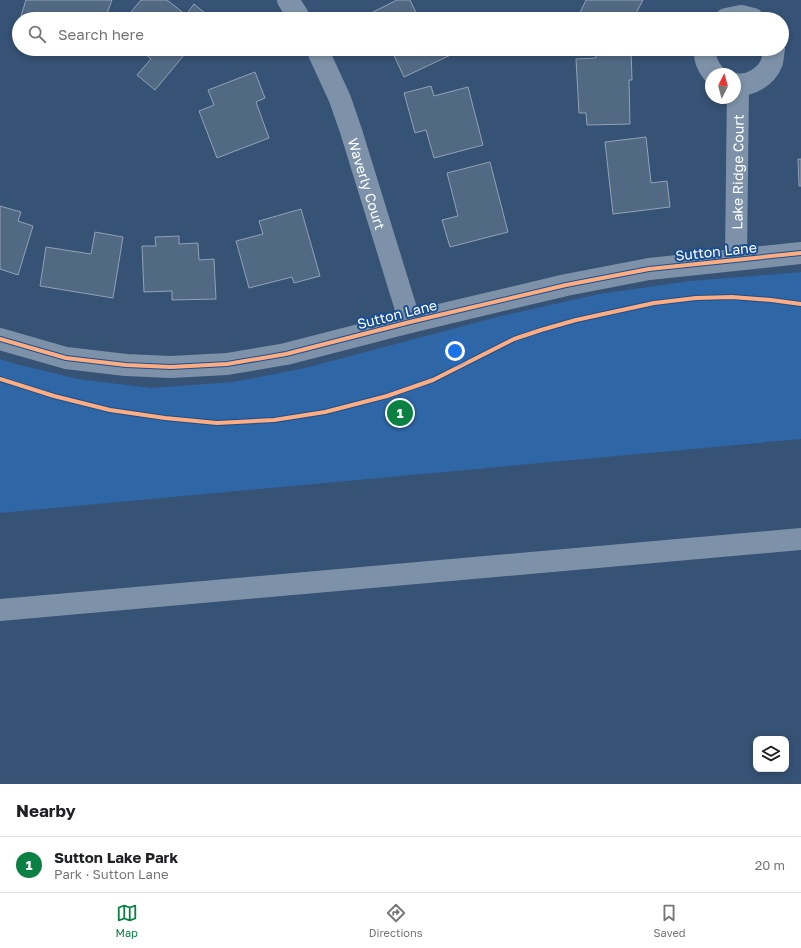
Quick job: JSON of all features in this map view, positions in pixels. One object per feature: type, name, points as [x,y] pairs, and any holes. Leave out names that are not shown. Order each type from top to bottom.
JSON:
[{"type":"street","points":[[288,0],[296,12]]},
{"type":"street","name":"Waverly Court","points":[[321,56],[340,99],[410,322]]},
{"type":"street","points":[[706,56],[709,68]]},
{"type":"street","name":"Lake Ridge Court","points":[[741,84],[754,82],[766,73],[772,62],[773,56]]},
{"type":"street","name":"Lake Ridge Court","points":[[736,259],[737,104]]},
{"type":"street","name":"Sutton Lane","points":[[0,339],[66,358],[126,365],[171,367],[227,364],[286,354],[566,284],[650,270],[736,259],[801,253]]},
{"type":"street","points":[[0,610],[801,539]]},
{"type":"shaded area","points":[[801,272],[801,439],[0,513],[0,359],[78,379],[151,388],[233,382],[305,368],[501,316],[599,294],[690,281]]},
{"type":"building","points":[[26,0],[112,0],[108,12],[22,12]]},
{"type":"building","points":[[141,0],[167,0],[182,12],[131,12]]},
{"type":"building","points":[[397,0],[410,0],[416,12],[373,12]]},
{"type":"building","points":[[586,0],[643,0],[637,12],[580,12]]},
{"type":"building","points":[[194,4],[204,12],[188,12]]},
{"type":"building","points":[[147,56],[183,56],[155,90],[137,75],[151,59]]},
{"type":"building","points":[[394,56],[449,56],[404,77]]},
{"type":"building","points":[[596,56],[631,56],[632,80],[629,80],[630,124],[587,125],[586,113],[579,113],[576,59],[596,58]]},
{"type":"building","points":[[255,72],[265,98],[256,102],[269,138],[217,158],[199,111],[214,105],[208,90]]},
{"type":"building","points":[[431,86],[434,96],[468,87],[483,145],[434,158],[426,130],[415,133],[404,93]]},
{"type":"building","points":[[646,137],[651,183],[667,181],[670,207],[613,214],[605,142]]},
{"type":"building","points":[[798,159],[801,159],[801,186],[799,186]]},
{"type":"building","points":[[490,162],[508,232],[450,247],[442,220],[458,216],[447,173]]},
{"type":"building","points":[[0,206],[21,212],[18,221],[33,226],[18,275],[0,269]]},
{"type":"building","points":[[301,209],[320,276],[294,283],[292,277],[249,288],[236,241],[263,234],[259,221]]},
{"type":"building","points":[[95,232],[123,237],[113,298],[40,286],[46,247],[91,254]]},
{"type":"building","points":[[179,236],[179,244],[198,243],[199,260],[214,259],[216,299],[172,300],[172,291],[144,292],[142,246],[156,246],[155,237]]},
{"type":"cycle path","points":[[0,339],[66,358],[126,365],[171,367],[227,364],[286,354],[410,322],[566,285],[649,269],[801,253]]},
{"type":"cycle path","points":[[0,379],[54,396],[110,410],[165,418],[217,423],[274,420],[325,412],[387,396],[433,380],[514,339],[576,320],[654,303],[696,298],[732,297],[801,304]]},
{"type":"place","name":"Sutton Lake Park","points":[[400,413]]}]
